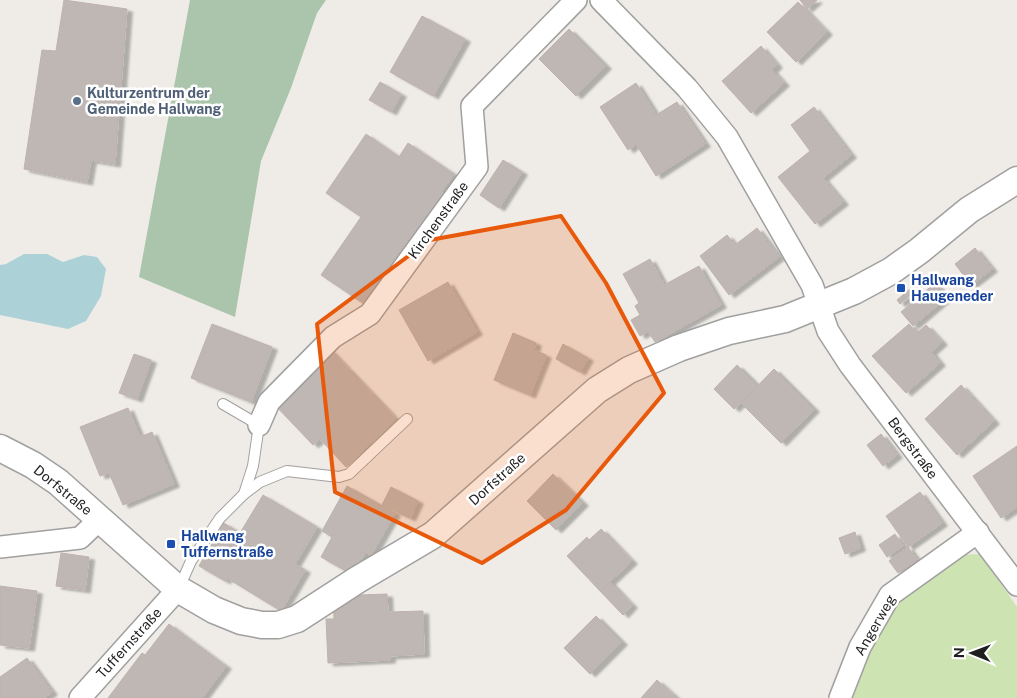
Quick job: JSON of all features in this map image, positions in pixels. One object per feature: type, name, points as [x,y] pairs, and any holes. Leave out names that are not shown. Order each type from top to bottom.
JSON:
[{"type":"street","name":"Kirchenstraße","points":[[259,425],[269,402],[333,337],[370,314],[477,168],[472,106],[576,0]]},
{"type":"street","points":[[601,0],[687,88],[727,137],[812,284],[819,306]]},
{"type":"street","name":"Dorfstraße","points":[[0,448],[33,465],[58,482],[178,589],[214,610],[241,620],[262,625],[278,625],[297,619],[357,580],[433,535],[597,390],[630,370],[679,348],[729,331],[784,319],[854,291],[891,271],[920,251],[969,210],[1017,180]]},
{"type":"street","name":"Bergstraße","points":[[819,306],[828,330],[850,365],[1017,585]]},
{"type":"street","name":"Dorfstraße","points":[[0,547],[80,538],[100,519]]},
{"type":"street","name":"Angerweg","points":[[840,698],[860,646],[890,595],[978,532]]},
{"type":"street","name":"Tuffernstraße","points":[[80,698],[178,589]]},
{"type":"lane","points":[[223,404],[259,425],[253,466],[244,494]]},
{"type":"lane","points":[[178,589],[191,560],[220,518],[244,494],[260,482],[287,471],[339,478],[349,474],[406,419]]},
{"type":"highlighted area","points":[[561,216],[606,283],[664,393],[566,510],[482,563],[335,492],[317,324],[430,240]]},
{"type":"green space","points":[[190,0],[326,0],[317,13],[291,88],[261,161],[235,317],[139,277]]},
{"type":"green space","points":[[980,554],[1017,607],[1017,698],[847,698],[866,652],[901,598],[957,555]]},
{"type":"water","points":[[24,254],[47,254],[63,262],[84,255],[97,257],[106,269],[101,296],[86,321],[68,329],[0,315],[0,265],[6,264]]},
{"type":"building","name":"Kulturzentrum der Gemeinde Hallwang","points":[[64,0],[127,9],[115,164],[91,160],[87,182],[24,169],[42,50],[56,51]]},
{"type":"building","points":[[800,0],[817,0],[807,9]]},
{"type":"building","points":[[798,2],[827,32],[796,62],[767,32]]},
{"type":"building","points":[[422,16],[465,39],[433,96],[390,72]]},
{"type":"building","points":[[569,29],[606,66],[576,96],[539,59]]},
{"type":"building","points":[[761,46],[777,65],[772,70],[784,83],[751,113],[722,81]]},
{"type":"building","points":[[380,82],[401,94],[391,112],[369,100]]},
{"type":"building","points":[[636,83],[656,115],[677,102],[705,144],[656,176],[636,144],[628,150],[600,107]]},
{"type":"building","points":[[814,107],[851,155],[823,178],[843,202],[815,224],[778,177],[810,151],[791,125]]},
{"type":"building","points":[[366,134],[399,157],[408,143],[454,174],[441,192],[451,199],[424,238],[414,231],[364,304],[321,275],[361,217],[326,193]]},
{"type":"building","points":[[503,160],[522,172],[499,208],[480,195]]},
{"type":"building","points":[[757,228],[779,257],[729,295],[700,256],[727,235],[735,245]]},
{"type":"building","points":[[975,248],[992,269],[971,285],[955,264]]},
{"type":"building","points":[[650,259],[664,285],[699,266],[721,305],[655,342],[648,331],[640,336],[631,320],[640,315],[635,306],[639,303],[623,274]]},
{"type":"building","points":[[448,282],[477,332],[428,361],[399,310]]},
{"type":"building","points":[[935,283],[947,297],[913,326],[901,312]]},
{"type":"building","points":[[910,289],[913,293],[900,304],[897,300]]},
{"type":"building","points":[[212,324],[272,347],[251,402],[191,378]]},
{"type":"building","points":[[909,324],[917,333],[926,325],[942,342],[931,352],[940,363],[906,393],[872,356]]},
{"type":"building","points":[[513,333],[536,343],[534,350],[546,355],[530,395],[494,380]]},
{"type":"building","points":[[563,344],[588,358],[580,372],[556,359]]},
{"type":"building","points":[[329,349],[396,419],[346,467],[320,439],[313,445],[273,403]]},
{"type":"building","points":[[134,354],[151,360],[137,399],[119,393]]},
{"type":"building","points":[[737,365],[758,386],[734,409],[714,389]]},
{"type":"building","points":[[774,369],[814,409],[781,443],[741,403]]},
{"type":"building","points":[[961,385],[994,421],[957,455],[925,419]]},
{"type":"building","points":[[128,408],[140,437],[152,432],[174,484],[123,505],[109,473],[100,476],[80,427]]},
{"type":"building","points":[[881,434],[897,455],[883,466],[867,445]]},
{"type":"building","points":[[1017,446],[1017,507],[1001,518],[973,476]]},
{"type":"building","points":[[553,474],[583,503],[556,530],[527,501]]},
{"type":"building","points":[[347,486],[395,513],[371,555],[365,552],[353,575],[321,557],[332,537],[322,531]]},
{"type":"building","points":[[391,487],[418,501],[410,518],[382,505]]},
{"type":"building","points":[[920,492],[942,523],[908,547],[886,516]]},
{"type":"building","points":[[263,495],[317,527],[295,564],[305,570],[281,611],[227,578],[225,581],[199,566],[224,523],[240,533]]},
{"type":"building","points":[[601,529],[632,561],[600,591],[567,556],[587,537],[589,540]]},
{"type":"building","points":[[855,532],[860,548],[845,554],[839,538]]},
{"type":"building","points":[[895,534],[903,546],[887,557],[879,545]]},
{"type":"building","points":[[908,547],[917,560],[898,573],[889,561]]},
{"type":"building","points":[[61,553],[89,557],[85,590],[56,586]]},
{"type":"building","points":[[610,582],[632,605],[623,615],[600,591]]},
{"type":"building","points":[[0,586],[37,591],[29,648],[0,645]]},
{"type":"building","points":[[387,594],[388,612],[423,611],[424,654],[390,656],[390,660],[328,663],[326,619],[334,619],[333,596]]},
{"type":"building","points":[[596,616],[622,642],[590,674],[564,648]]},
{"type":"building","points":[[169,624],[226,666],[202,698],[108,698],[142,653],[145,655]]},
{"type":"building","points":[[27,658],[52,692],[44,698],[0,698],[0,677]]},
{"type":"building","points":[[657,680],[677,698],[641,698]]},
{"type":"place","name":"Kulturzentrum der Gemeinde Hallwang","points":[[77,101]]},
{"type":"place","name":"Hallwang Haugeneder","points":[[901,288]]},
{"type":"place","name":"Hallwang Tuffernstraße","points":[[171,544]]}]
